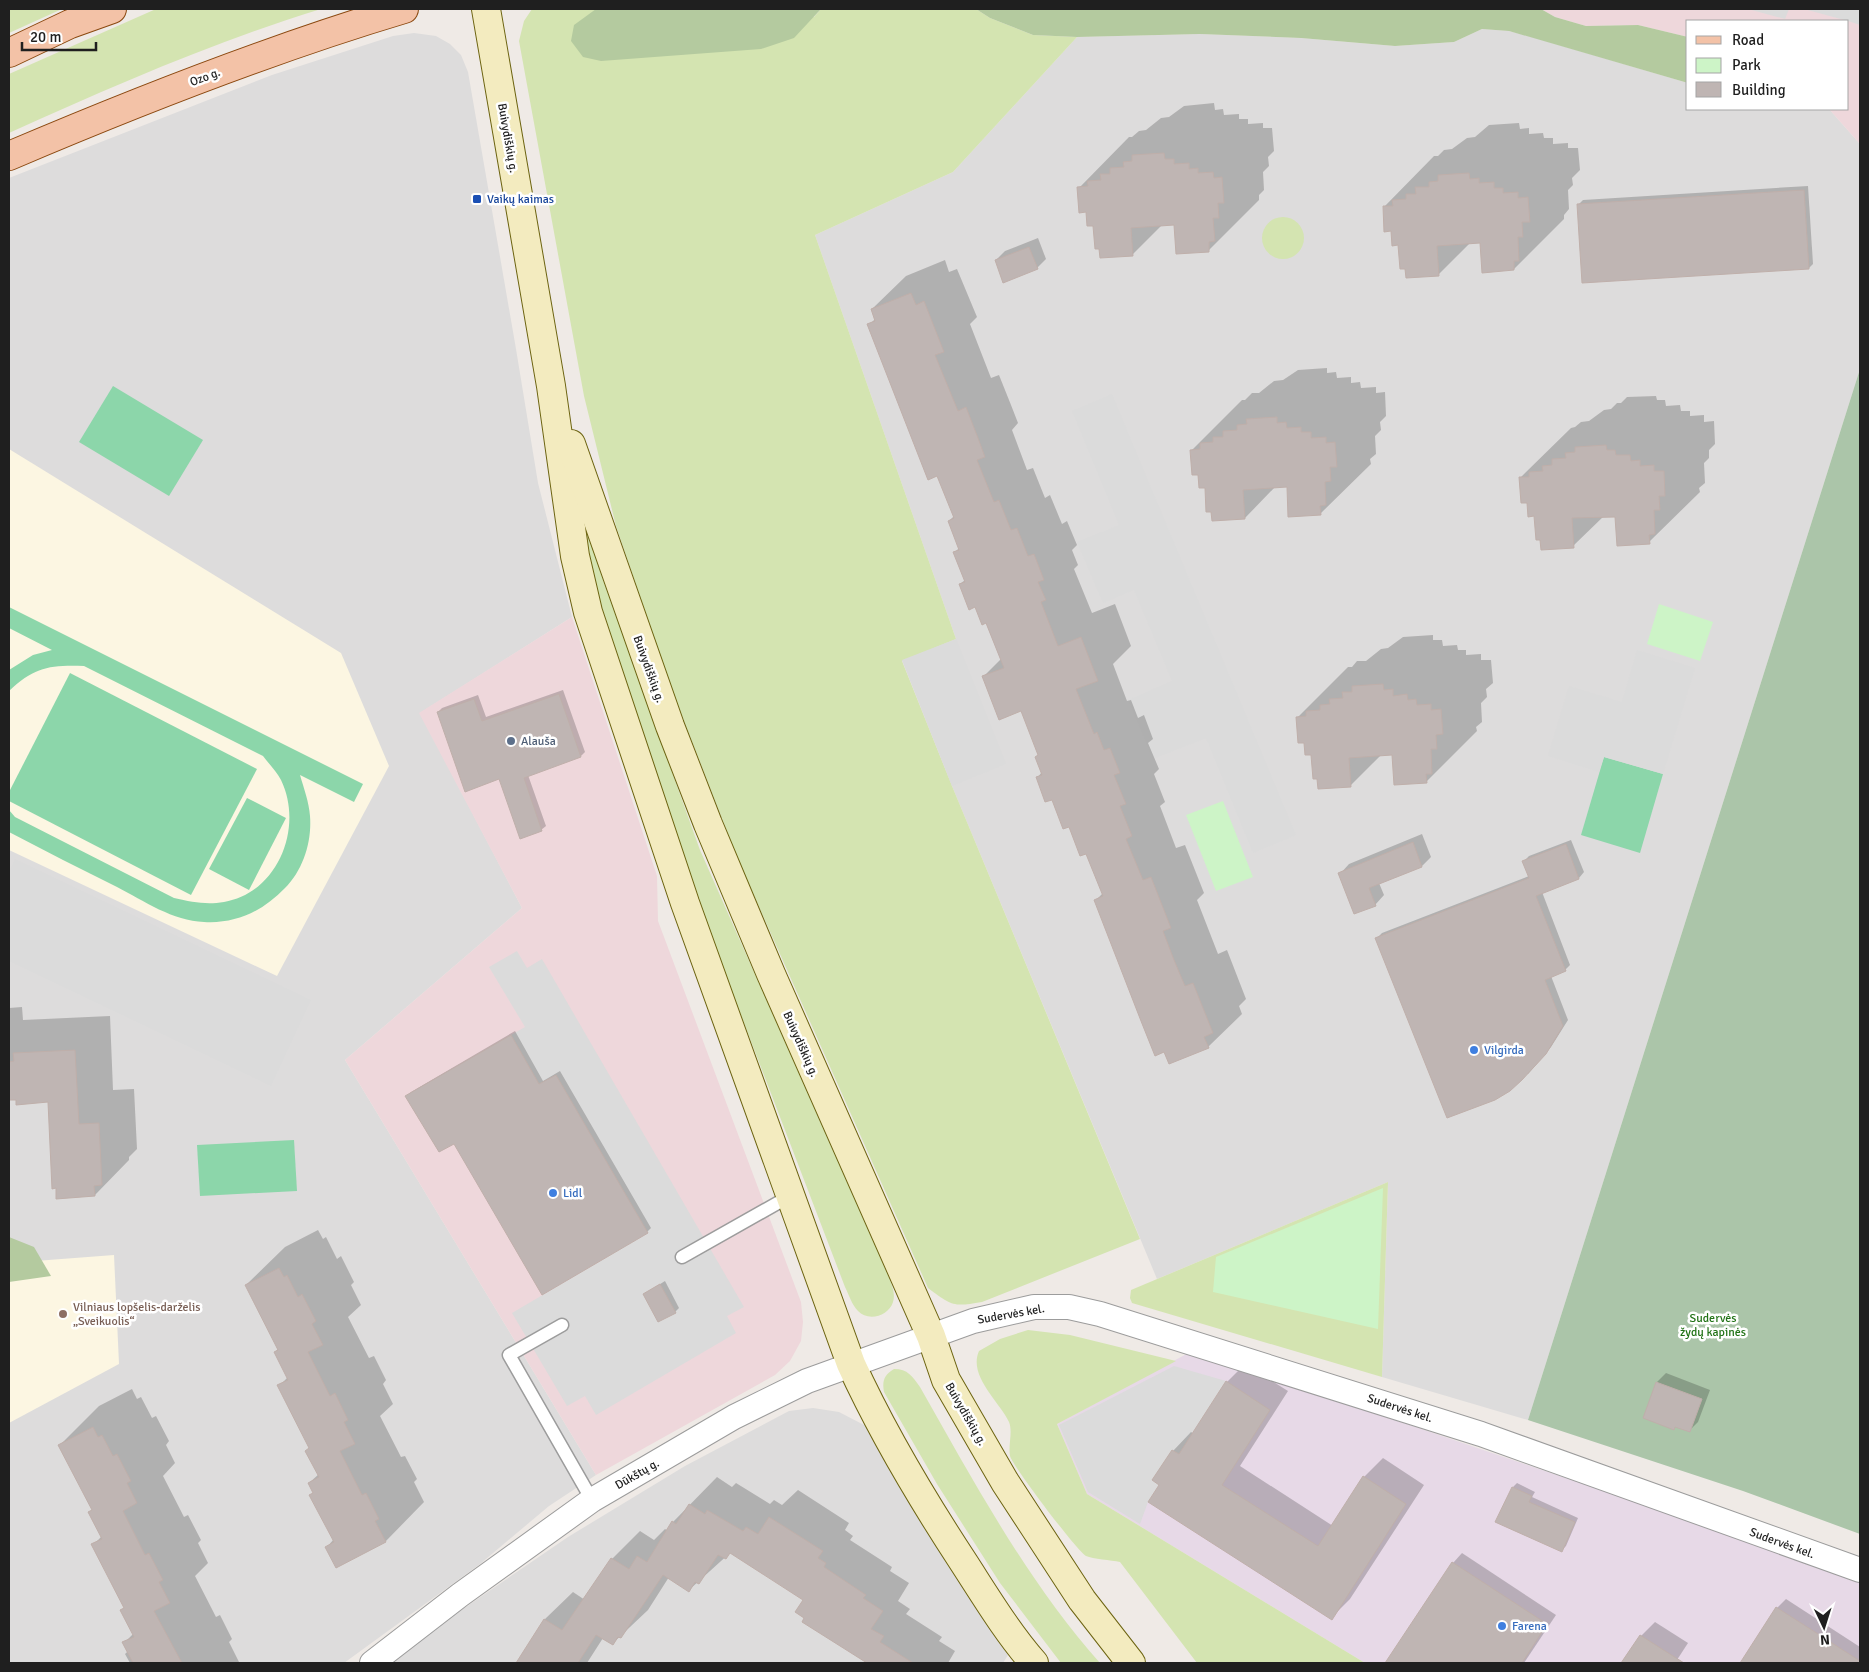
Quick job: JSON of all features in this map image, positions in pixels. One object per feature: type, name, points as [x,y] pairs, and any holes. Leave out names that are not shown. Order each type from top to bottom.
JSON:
[{"type":"main road","points":[[9,53],[70,24],[112,9]]},
{"type":"main road","name":"Ozo g.","points":[[9,156],[209,74],[404,9]]},
{"type":"main road","name":"Buivydiškių g.","points":[[486,9],[551,386],[575,556],[588,612],[684,903],[851,1364],[872,1410],[919,1494],[1014,1639],[1034,1663]]},
{"type":"main road","name":"Buivydiškių g.","points":[[551,386],[667,717],[708,824],[770,974],[931,1336],[946,1380],[1005,1482],[1082,1600],[1131,1663]]},
{"type":"street","name":"Sudervės kel.","points":[[931,1336],[973,1321],[1034,1307],[1069,1307],[1100,1314],[1481,1434],[1860,1570]]},
{"type":"street","name":"Dūkštų g.","points":[[372,1663],[460,1595],[592,1500],[734,1417],[807,1381],[931,1336]]},
{"type":"lane","points":[[682,1257],[790,1196]]},
{"type":"lane","points":[[562,1325],[509,1355],[592,1500]]},
{"type":"shaded area","points":[[1541,9],[1860,9],[1860,144],[1830,110],[1849,110],[1849,20],[1686,20],[1686,37],[1638,25],[1586,26],[1555,17]]},
{"type":"shaded area","points":[[1748,9],[1789,9],[1785,19]]},
{"type":"shaded area","points":[[1804,9],[1860,9],[1860,25]]},
{"type":"shaded area","points":[[1482,29],[1509,31],[1532,37],[1686,82],[1686,110],[1830,110],[1860,144],[1860,369],[1528,1420],[1382,1377],[1388,1182],[1157,1279],[952,786],[902,660],[956,639],[815,235],[953,172],[1077,37],[1200,34],[1301,38],[1395,46],[1454,42]]},
{"type":"shaded area","points":[[414,33],[436,36],[450,44],[461,55],[468,72],[538,483],[572,617],[420,713],[522,908],[345,1060],[596,1475],[549,1506],[480,1564],[344,1663],[9,1663],[9,178],[272,75],[393,36]]},
{"type":"shaded area","points":[[1112,394],[1296,835],[1253,853],[1206,738],[1153,759],[1128,700],[1172,681],[1134,590],[1103,603],[1077,542],[1119,525],[1072,411]]},
{"type":"shaded area","points":[[9,449],[341,653],[389,766],[277,976],[9,850]]},
{"type":"shaded area","points":[[572,617],[657,876],[658,921],[801,1302],[803,1322],[801,1341],[790,1361],[775,1375],[596,1475],[345,1060],[522,908],[419,713]]},
{"type":"shaded area","points":[[956,639],[1006,764],[952,786],[902,660]]},
{"type":"shaded area","points":[[1637,650],[1695,668],[1663,774],[1604,757],[1599,772],[1548,756],[1569,686],[1622,702]]},
{"type":"shaded area","points":[[15,859],[311,1000],[271,1086],[9,961],[9,872]]},
{"type":"shaded area","points":[[517,951],[527,968],[542,959],[744,1307],[727,1316],[736,1333],[596,1415],[585,1396],[567,1406],[512,1313],[648,1233],[556,1075],[539,1084],[511,1035],[525,1027],[489,967]]},
{"type":"shaded area","name":"Vilniaus lopšelis-darželis „Sveikuolis“","points":[[114,1255],[119,1364],[9,1423],[9,1263]]},
{"type":"shaded area","points":[[1192,1351],[1860,1578],[1860,1663],[1365,1663],[1087,1494],[1057,1424]]},
{"type":"shaded area","points":[[1174,1366],[1226,1381],[1148,1502],[1140,1524],[1088,1492],[1059,1425]]},
{"type":"shaded area","points":[[813,1408],[839,1412],[866,1426],[1008,1655],[1003,1663],[384,1663],[568,1537],[685,1466],[789,1411]]},
{"type":"green space","points":[[9,9],[62,9],[9,33]]},
{"type":"green space","points":[[156,9],[321,9],[241,36],[124,82],[9,133],[9,74]]},
{"type":"green space","points":[[532,9],[596,9],[814,17],[821,9],[976,9],[990,18],[1033,35],[1077,37],[953,172],[815,235],[956,639],[902,661],[1140,1239],[982,1302],[953,1304],[928,1288],[737,857],[672,690],[616,526],[584,396],[519,41],[524,21]]},
{"type":"green space","points":[[596,9],[821,9],[794,38],[761,49],[601,61],[583,57],[571,41],[574,25]]},
{"type":"green space","points":[[976,9],[1541,9],[1555,17],[1586,26],[1638,25],[1686,37],[1686,82],[1509,31],[1482,29],[1454,42],[1395,46],[1301,38],[1200,34],[1077,37],[1033,35],[990,18]]},
{"type":"green space","points":[[1283,217],[1298,223],[1304,238],[1298,253],[1283,259],[1268,253],[1262,238],[1268,223]]},
{"type":"green space","name":"Sudervės žydų kapinės","points":[[1860,369],[1860,1534],[1743,1491],[1528,1420]]},
{"type":"green space","points":[[113,386],[203,440],[169,496],[79,442]]},
{"type":"green space","points":[[572,473],[586,527],[603,580],[700,850],[892,1285],[894,1295],[891,1307],[878,1316],[867,1316],[858,1311],[845,1287],[700,908],[602,608],[584,538]]},
{"type":"green space","points":[[1659,604],[1713,622],[1700,661],[1647,644]]},
{"type":"green space","points":[[9,607],[363,784],[354,802],[300,775],[309,806],[310,826],[308,845],[297,873],[285,888],[268,903],[238,918],[216,922],[192,921],[170,914],[9,832],[9,810],[15,817],[174,898],[211,903],[224,902],[243,896],[259,886],[272,872],[281,855],[287,837],[289,818],[287,798],[281,780],[263,756],[84,666],[61,666],[43,669],[27,677],[9,691],[9,670],[33,655],[52,650],[9,628]]},
{"type":"green space","points":[[70,673],[257,769],[191,895],[9,801],[9,792]]},
{"type":"green space","points":[[1604,757],[1663,774],[1640,853],[1581,835]]},
{"type":"green space","points":[[247,798],[286,818],[249,890],[209,869]]},
{"type":"green space","points":[[1223,801],[1253,877],[1216,891],[1186,815]]},
{"type":"green space","points":[[294,1140],[297,1191],[200,1196],[197,1145]]},
{"type":"green space","points":[[1388,1182],[1382,1377],[1132,1303],[1130,1298],[1131,1290]]},
{"type":"green space","points":[[1383,1188],[1378,1329],[1213,1292],[1216,1257]]},
{"type":"green space","points":[[9,1237],[34,1247],[51,1276],[9,1282]]},
{"type":"green space","points":[[1028,1330],[1070,1335],[1176,1361],[1057,1424],[1087,1494],[1365,1663],[1197,1663],[1120,1562],[1089,1557],[1080,1551],[1045,1508],[1013,1463],[1010,1456],[1011,1430],[1009,1422],[986,1388],[978,1370],[977,1360],[979,1351],[1000,1339]]},
{"type":"green space","points":[[894,1369],[899,1369],[912,1376],[920,1387],[981,1494],[1025,1565],[1049,1599],[1100,1663],[1061,1663],[1000,1583],[937,1484],[884,1392],[884,1379]]},
{"type":"building","points":[[1164,153],[1165,159],[1174,159],[1174,164],[1189,163],[1189,169],[1198,168],[1198,173],[1213,172],[1214,178],[1222,177],[1224,203],[1218,203],[1219,218],[1213,218],[1215,241],[1209,242],[1209,252],[1176,254],[1174,225],[1131,228],[1133,256],[1100,258],[1099,249],[1095,249],[1093,226],[1087,226],[1086,212],[1079,213],[1077,187],[1088,186],[1087,181],[1101,180],[1100,174],[1110,174],[1110,168],[1124,167],[1123,162],[1132,161],[1132,155]]},
{"type":"building","points":[[1469,173],[1470,179],[1479,178],[1479,183],[1494,182],[1494,188],[1503,188],[1503,193],[1518,192],[1518,198],[1528,197],[1530,222],[1522,222],[1523,237],[1518,237],[1519,261],[1514,261],[1514,270],[1482,273],[1480,243],[1437,246],[1439,276],[1406,278],[1405,269],[1400,269],[1398,245],[1392,246],[1391,231],[1384,232],[1383,206],[1393,206],[1392,200],[1406,199],[1406,194],[1416,194],[1415,187],[1429,187],[1429,182],[1438,181],[1438,175]]},
{"type":"building","points":[[1804,190],[1809,269],[1582,283],[1577,204]]},
{"type":"building","points":[[1029,247],[1038,269],[1003,283],[995,260]]},
{"type":"building","points":[[911,293],[916,305],[924,301],[944,352],[935,355],[958,411],[966,407],[985,457],[977,460],[994,502],[999,500],[1011,530],[1017,528],[1028,556],[1034,554],[1044,580],[1038,582],[1046,600],[1041,602],[1058,646],[1081,637],[1098,681],[1076,689],[1094,734],[1097,732],[1104,750],[1110,748],[1120,773],[1114,775],[1126,804],[1120,806],[1132,836],[1126,839],[1143,880],[1151,877],[1171,928],[1163,931],[1174,960],[1185,986],[1193,983],[1213,1033],[1204,1037],[1209,1048],[1169,1064],[1164,1052],[1155,1056],[1141,1021],[1094,900],[1103,896],[1086,854],[1080,856],[1069,827],[1063,829],[1052,800],[1045,802],[1036,777],[1042,775],[1035,757],[1038,755],[1021,711],[999,720],[982,676],[1004,668],[986,623],[982,625],[975,607],[969,610],[959,584],[965,582],[953,552],[959,550],[948,521],[954,518],[937,476],[928,480],[867,324],[875,321],[871,309]]},
{"type":"building","points":[[1277,417],[1277,423],[1286,422],[1287,428],[1301,427],[1301,432],[1311,432],[1311,438],[1326,437],[1326,443],[1335,442],[1337,467],[1330,467],[1331,481],[1325,482],[1326,505],[1320,506],[1321,515],[1288,517],[1287,487],[1243,490],[1245,519],[1212,521],[1211,512],[1206,512],[1205,488],[1199,488],[1198,475],[1192,475],[1190,450],[1200,449],[1200,443],[1213,442],[1213,437],[1223,437],[1223,431],[1237,430],[1237,425],[1247,424],[1246,419]]},
{"type":"building","points":[[1606,445],[1607,450],[1615,450],[1616,455],[1630,455],[1631,461],[1640,460],[1640,466],[1654,465],[1654,471],[1664,471],[1665,496],[1659,496],[1660,510],[1654,510],[1655,534],[1649,535],[1650,544],[1617,546],[1615,517],[1572,518],[1574,548],[1541,550],[1540,540],[1536,540],[1534,516],[1528,517],[1527,503],[1521,503],[1519,477],[1529,477],[1529,472],[1543,471],[1542,466],[1552,465],[1552,459],[1566,458],[1565,453],[1575,452],[1575,447]]},
{"type":"building","points":[[1383,684],[1384,690],[1393,689],[1393,696],[1407,694],[1408,700],[1416,699],[1417,705],[1431,704],[1431,710],[1441,709],[1443,734],[1436,735],[1437,749],[1431,749],[1432,774],[1426,774],[1427,783],[1394,785],[1392,755],[1349,758],[1351,787],[1318,789],[1317,779],[1313,779],[1311,755],[1305,755],[1304,743],[1298,743],[1296,717],[1306,716],[1306,711],[1320,710],[1320,705],[1330,704],[1329,699],[1343,698],[1342,692],[1352,692],[1352,686]]},
{"type":"building","name":"Alauša","points":[[559,694],[581,757],[524,778],[542,831],[520,839],[499,779],[465,792],[437,712],[474,699],[482,721]]},
{"type":"building","points":[[1413,842],[1422,867],[1369,888],[1376,906],[1354,914],[1338,873]]},
{"type":"building","points":[[1566,844],[1579,879],[1536,896],[1566,971],[1545,980],[1563,1026],[1546,1054],[1510,1091],[1495,1100],[1447,1118],[1375,938],[1529,878],[1522,861]]},
{"type":"building","name":"Lidl","points":[[511,1035],[539,1084],[556,1075],[648,1233],[542,1295],[454,1144],[439,1152],[405,1096]]},
{"type":"building","points":[[75,1050],[79,1124],[99,1123],[102,1185],[94,1186],[95,1196],[56,1199],[56,1188],[52,1189],[48,1102],[16,1105],[16,1100],[9,1100],[9,1062],[14,1061],[13,1053]]},
{"type":"building","points":[[279,1268],[284,1277],[287,1275],[298,1297],[302,1294],[316,1321],[312,1324],[323,1345],[308,1352],[330,1396],[335,1393],[348,1420],[344,1422],[355,1444],[340,1451],[362,1495],[366,1493],[379,1519],[375,1521],[386,1542],[336,1568],[325,1547],[334,1542],[309,1495],[313,1493],[308,1483],[319,1477],[305,1451],[309,1448],[277,1385],[288,1380],[274,1352],[278,1350],[245,1285]]},
{"type":"building","points":[[660,1284],[676,1313],[658,1322],[643,1294]]},
{"type":"building","points":[[1226,1381],[1270,1410],[1222,1485],[1318,1546],[1363,1476],[1406,1504],[1332,1620],[1148,1502],[1159,1485],[1152,1480],[1172,1450],[1179,1454]]},
{"type":"building","points":[[1656,1382],[1702,1399],[1690,1432],[1675,1427],[1674,1430],[1643,1418]]},
{"type":"building","points":[[93,1427],[98,1437],[102,1435],[113,1456],[117,1454],[131,1481],[127,1483],[137,1503],[123,1511],[145,1555],[149,1553],[163,1580],[159,1582],[170,1603],[154,1611],[182,1663],[133,1663],[122,1642],[134,1637],[120,1610],[124,1608],[91,1544],[102,1539],[88,1512],[92,1510],[58,1445]]},
{"type":"building","points":[[1512,1487],[1532,1496],[1529,1502],[1575,1522],[1562,1552],[1495,1522]]},
{"type":"building","points":[[689,1504],[705,1514],[707,1510],[743,1531],[746,1527],[758,1534],[769,1517],[823,1551],[818,1558],[826,1563],[824,1567],[866,1595],[863,1598],[883,1611],[871,1629],[884,1636],[880,1642],[913,1663],[867,1663],[802,1622],[804,1618],[795,1612],[803,1600],[730,1553],[726,1559],[718,1555],[699,1584],[695,1582],[689,1592],[663,1575],[621,1638],[618,1637],[613,1645],[596,1635],[578,1663],[516,1663],[544,1619],[562,1630],[611,1558],[629,1569],[637,1556],[647,1562],[672,1521],[676,1524]]},
{"type":"building","points":[[1452,1562],[1547,1624],[1522,1663],[1385,1663]]},
{"type":"building","points":[[1776,1607],[1860,1661],[1860,1663],[1740,1663]]},
{"type":"building","points":[[1640,1635],[1684,1663],[1621,1663]]},
{"type":"place","name":"Vaikų kaimas","points":[[477,199]]},
{"type":"place","name":"Alauša","points":[[511,741]]},
{"type":"place","name":"Vilgirda","points":[[1474,1050]]},
{"type":"place","name":"Lidl","points":[[553,1193]]},
{"type":"place","name":"Vilniaus lopšelis-darželis „Sveikuolis“","points":[[63,1314]]},
{"type":"place","name":"Farena","points":[[1502,1626]]}]
